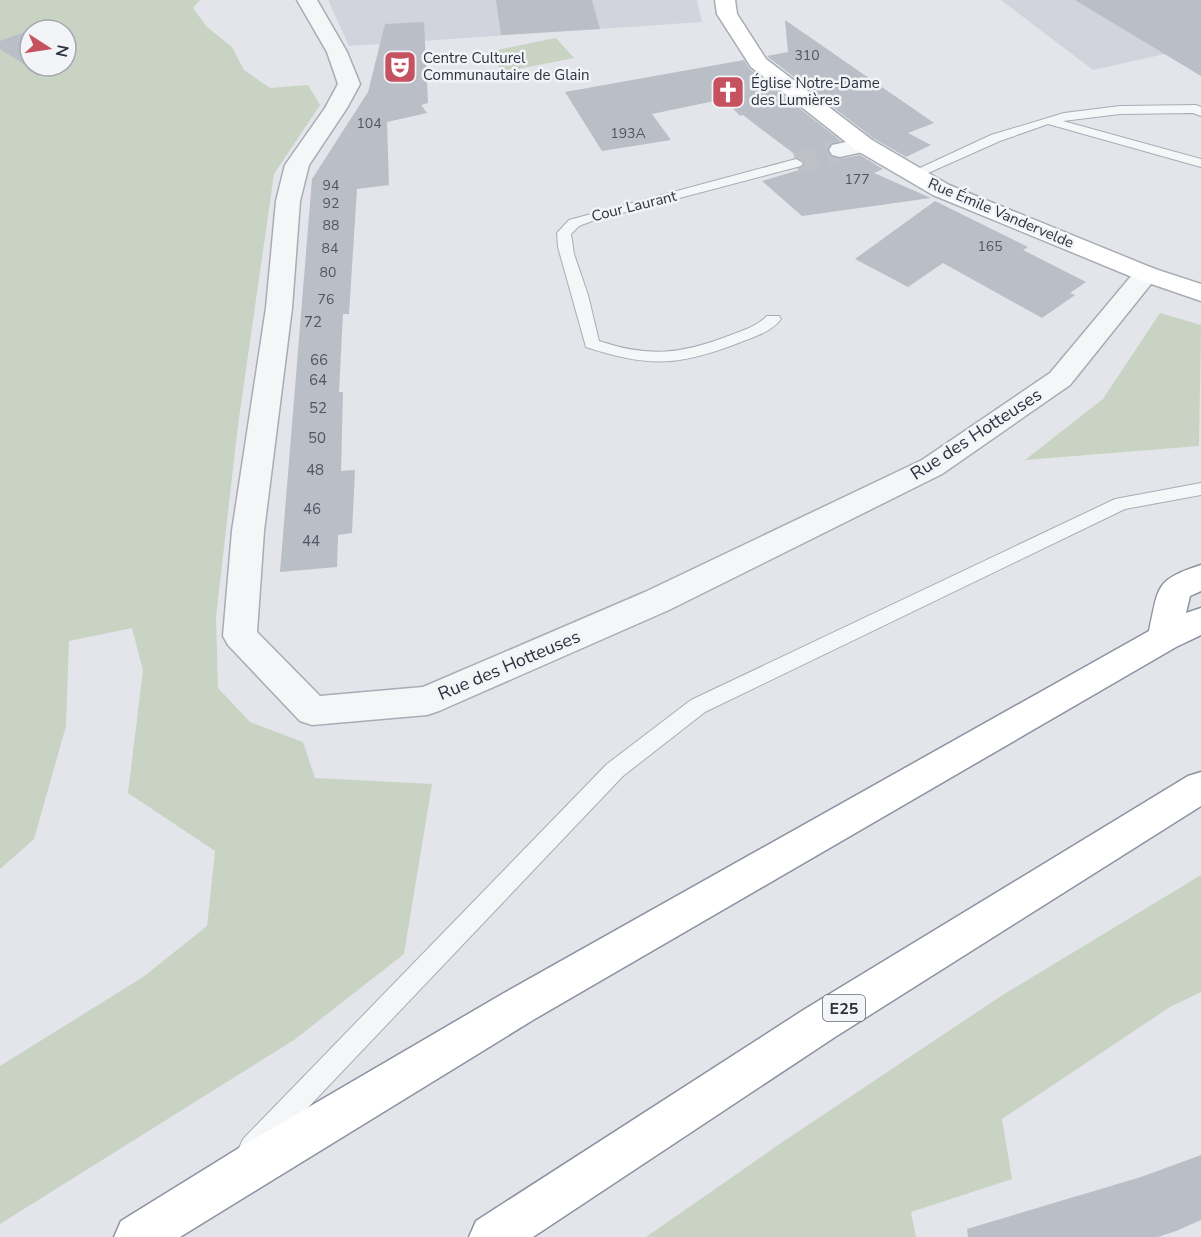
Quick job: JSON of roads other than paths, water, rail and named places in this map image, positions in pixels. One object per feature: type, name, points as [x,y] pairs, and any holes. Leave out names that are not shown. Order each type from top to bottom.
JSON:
[{"type":"main road","name":"Rue Émile Vandervelde","points":[[725,0],[727,14],[758,63],[838,128],[864,145],[941,190],[1146,274],[1201,294]]},
{"type":"main road","points":[[1164,638],[1175,589],[1201,577]]},
{"type":"main road","points":[[137,1237],[597,960],[1164,638],[1201,620]]},
{"type":"main road","name":"E25","points":[[492,1237],[820,1023],[1201,787]]},
{"type":"street","name":"Rue des Hotteuses","points":[[307,0],[337,52],[349,84],[336,108],[297,165],[288,201],[279,308],[248,531],[240,636],[312,711],[427,701],[685,588],[932,467],[1060,379],[1146,274]]},
{"type":"street","points":[[840,150],[864,145]]},
{"type":"lane","points":[[914,174],[1006,134],[1047,120],[1104,111],[1196,109],[1201,112]]},
{"type":"lane","points":[[1047,120],[1201,163]]},
{"type":"lane","name":"Cour Laurant","points":[[773,319],[765,327],[697,354],[667,359],[619,354],[592,344],[585,324],[579,288],[564,246],[564,233],[574,223],[586,218],[796,163]]},
{"type":"lane","points":[[212,1190],[615,770],[698,706],[1121,503],[1201,489]]},
{"type":"tunnel","points":[[796,163],[840,150]]},
{"type":"place","name":"Centre Culturel Communautaire de Glain","points":[[400,67]]},
{"type":"place","name":"Église Notre-Dame des Lumières","points":[[728,92]]}]
